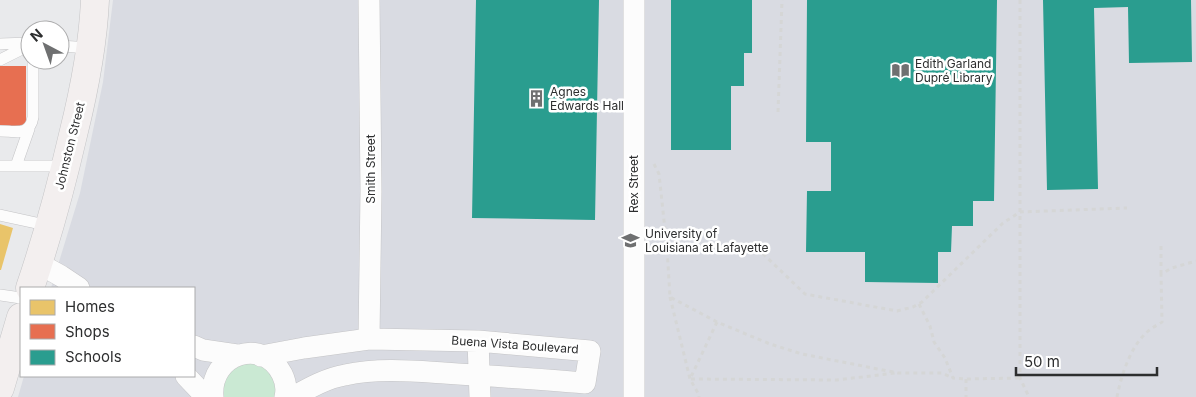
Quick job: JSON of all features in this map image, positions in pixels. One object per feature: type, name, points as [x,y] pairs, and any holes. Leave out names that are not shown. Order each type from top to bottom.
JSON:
[{"type":"main road","name":"Johnston Street","points":[[34,276],[50,226],[80,107],[94,23],[95,0]]},
{"type":"main road","points":[[0,388],[20,320]]},
{"type":"street","name":"Smith Street","points":[[369,0],[371,191],[369,339]]},
{"type":"street","name":"Rex Street","points":[[634,0],[634,397]]},
{"type":"street","points":[[34,276],[61,276],[78,287]]},
{"type":"street","name":"Buena Vista Boulevard","points":[[195,346],[203,350],[237,356],[250,354],[261,356],[369,339],[478,341],[590,351],[585,383],[406,371],[367,372],[344,375],[311,387],[293,397]]},
{"type":"street","points":[[478,341],[480,397]]},
{"type":"street","points":[[213,397],[213,383],[218,371],[226,362],[237,356]]},
{"type":"street","points":[[261,356],[272,361],[280,370],[285,380],[285,397]]},
{"type":"street","points":[[187,377],[206,397]]},
{"type":"lane","points":[[0,44],[20,44]]},
{"type":"lane","points":[[70,47],[90,48]]},
{"type":"lane","points":[[0,60],[20,49]]},
{"type":"lane","points":[[16,166],[32,123],[33,70]]},
{"type":"lane","points":[[0,131],[23,131],[29,129]]},
{"type":"lane","points":[[0,166],[66,166]]},
{"type":"lane","points":[[0,215],[50,226]]},
{"type":"lane","points":[[0,295],[20,298]]},
{"type":"path","points":[[778,112],[782,0]]},
{"type":"path","points":[[1020,0],[1020,378],[1029,397]]},
{"type":"path","points":[[650,156],[658,174],[667,248],[670,296],[690,379],[699,397]]},
{"type":"path","points":[[757,248],[805,294],[897,311],[919,304],[1003,223],[1020,212],[1127,208]]},
{"type":"path","points":[[1117,397],[1123,372],[1132,352],[1146,333],[1162,322],[1161,244]]},
{"type":"path","points":[[1161,274],[1172,268],[1196,262]]},
{"type":"path","points":[[670,296],[717,322],[770,344],[802,354],[898,373]]},
{"type":"path","points":[[919,304],[930,326],[934,342],[945,358],[953,378]]},
{"type":"path","points":[[690,379],[717,322]]},
{"type":"path","points":[[690,379],[837,380],[898,373],[942,373],[953,378],[966,379],[1020,378]]},
{"type":"path","points":[[966,379],[966,397]]},
{"type":"shaded area","name":"University of Louisiana at Lafayette","points":[[113,0],[1196,0],[1196,397],[18,397],[24,377],[195,377],[195,287],[51,287],[80,193],[103,82]]},
{"type":"green space","points":[[247,361],[272,371],[278,397],[220,397],[223,375]]},
{"type":"building: Homes","points":[[0,224],[13,228],[1,270],[0,270]]},
{"type":"building: Shops","points":[[0,66],[20,66],[20,70],[26,70],[26,126],[0,126]]},
{"type":"building: Schools","name":"Agnes Edwards Hall","points":[[476,0],[599,0],[595,220],[472,218]]},
{"type":"building: Schools","points":[[671,0],[752,0],[752,53],[744,53],[744,86],[731,86],[731,150],[671,150]]},
{"type":"building: Schools","name":"Edith Garland Dupré Library","points":[[807,0],[997,0],[994,201],[973,201],[973,226],[952,226],[951,252],[938,252],[938,283],[865,282],[865,252],[806,252],[807,191],[831,191],[831,142],[806,142]]},
{"type":"building: Schools","points":[[1043,0],[1191,0],[1192,62],[1129,63],[1128,7],[1094,8],[1098,189],[1047,190]]},
{"type":"place","name":"Edith Garland Dupré Library","points":[[901,71]]},
{"type":"place","name":"Agnes Edwards Hall","points":[[536,99]]},
{"type":"place","name":"University of Louisiana at Lafayette","points":[[631,241]]}]
